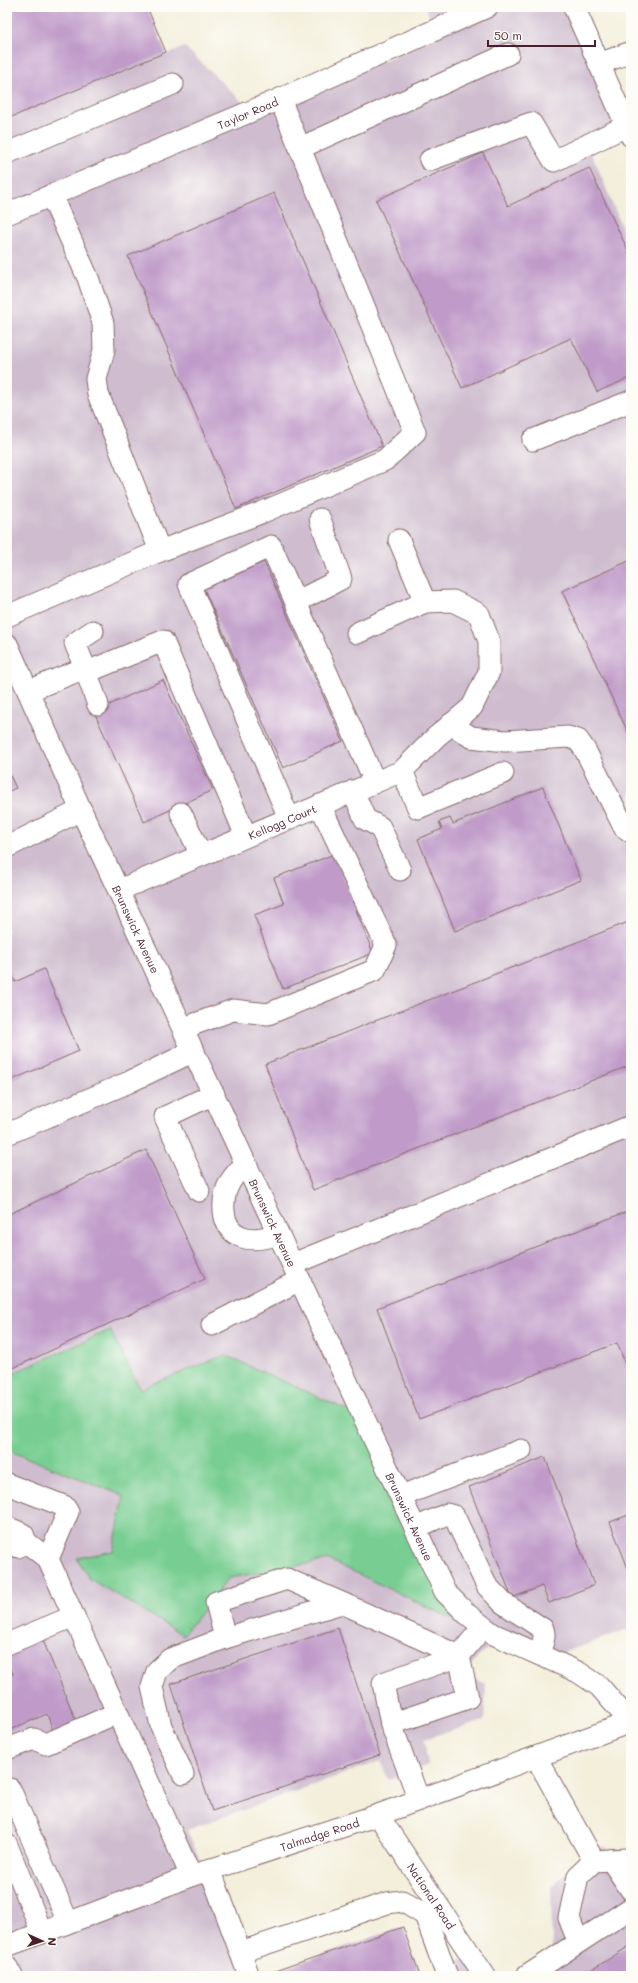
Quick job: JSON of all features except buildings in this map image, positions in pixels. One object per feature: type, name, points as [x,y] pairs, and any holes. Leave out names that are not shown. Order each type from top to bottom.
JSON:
[{"type":"street","name":"Taylor Road","points":[[7,214],[280,99],[446,15],[487,7]]},
{"type":"street","points":[[430,160],[531,123],[554,161],[629,131],[574,7]]},
{"type":"street","points":[[599,64],[631,52]]},
{"type":"street","points":[[300,148],[508,54]]},
{"type":"street","points":[[7,153],[173,84]]},
{"type":"street","points":[[7,616],[160,551],[263,512],[385,460],[415,432],[280,99]]},
{"type":"street","points":[[51,195],[88,278],[102,323],[104,350],[96,379],[98,394],[160,551]]},
{"type":"street","points":[[533,440],[631,401]]},
{"type":"street","points":[[296,602],[341,579],[320,519]]},
{"type":"street","points":[[357,633],[425,602],[399,540]]},
{"type":"street","points":[[289,818],[189,584],[271,546],[375,782]]},
{"type":"street","name":"Kellogg Court","points":[[119,890],[402,771],[436,737],[472,706],[489,672],[489,641],[479,614],[453,601],[425,602]]},
{"type":"street","points":[[93,631],[74,643],[86,670],[98,705]]},
{"type":"street","points":[[28,691],[163,641],[246,836]]},
{"type":"street","name":"Brunswick Avenue","points":[[7,644],[81,810],[184,1028],[445,1592],[466,1614],[493,1634],[578,1672],[599,1686],[631,1722]]},
{"type":"street","points":[[451,724],[471,738],[505,741],[568,737],[578,740],[585,750],[624,827],[631,832]]},
{"type":"street","points":[[402,771],[418,808],[503,773]]},
{"type":"street","points":[[353,791],[365,819],[380,827],[400,870]]},
{"type":"street","points":[[184,1028],[233,1010],[268,1014],[375,970],[386,945],[320,805]]},
{"type":"street","points":[[7,847],[81,810]]},
{"type":"street","points":[[182,813],[200,855]]},
{"type":"street","points":[[7,1134],[194,1051]]},
{"type":"street","points":[[199,1191],[165,1117],[214,1094]]},
{"type":"street","points":[[212,1325],[297,1272],[631,1126]]},
{"type":"street","points":[[246,1164],[234,1176],[227,1189],[224,1200],[226,1222],[233,1232],[240,1236],[253,1239],[280,1235]]},
{"type":"street","points":[[401,1496],[521,1450]]},
{"type":"street","points":[[7,1484],[64,1506],[68,1512],[48,1559]]},
{"type":"street","points":[[415,1528],[447,1514],[454,1516],[487,1586],[503,1603],[539,1624],[543,1629],[545,1635],[544,1642],[538,1654]]},
{"type":"street","points":[[7,1527],[23,1534],[17,1543],[48,1559],[190,1876]]},
{"type":"street","points":[[225,1638],[216,1602],[287,1579],[459,1656]]},
{"type":"street","points":[[183,1774],[161,1726],[152,1687],[157,1671],[170,1659],[225,1638],[342,1603]]},
{"type":"street","points":[[7,1644],[74,1616]]},
{"type":"street","points":[[419,1800],[391,1724],[383,1683],[459,1656],[483,1627]]},
{"type":"street","points":[[391,1724],[468,1698],[459,1656]]},
{"type":"street","points":[[7,1750],[34,1740],[46,1744],[117,1713]]},
{"type":"street","name":"Talmadge Road","points":[[7,1946],[190,1876],[378,1815],[631,1722]]},
{"type":"street","points":[[536,1757],[602,1860],[631,1890]]},
{"type":"street","points":[[10,1789],[68,1922]]},
{"type":"street","name":"National Road","points":[[378,1815],[485,1976]]},
{"type":"street","points":[[7,1845],[42,1933]]},
{"type":"street","points":[[578,1941],[569,1918],[578,1876],[602,1860],[631,1860]]},
{"type":"street","points":[[210,1869],[242,1952],[249,1976]]},
{"type":"street","points":[[242,1952],[387,1903],[402,1901],[425,1915],[447,1976]]},
{"type":"street","points":[[527,1976],[578,1941],[631,1908]]},
{"type":"street","points":[[7,1967],[12,1976]]},
{"type":"shaded area","points":[[7,7],[146,7],[165,55],[185,47],[256,115],[439,37],[425,7],[574,7],[623,117],[592,154],[631,249],[631,1628],[543,1660],[497,1638],[462,1674],[486,1684],[484,1721],[424,1739],[428,1765],[389,1780],[380,1761],[187,1830],[249,1976],[7,1976]]},
{"type":"shaded area","points":[[596,1846],[631,1852],[631,1976],[518,1976],[552,1956],[551,1887]]},
{"type":"shaded area","points":[[475,1952],[490,1976],[427,1976]]},
{"type":"green space","points":[[110,1330],[140,1389],[225,1355],[356,1414],[467,1626],[329,1560],[229,1578],[183,1635],[90,1579],[77,1558],[113,1551],[124,1496],[7,1450],[7,1376]]}]
